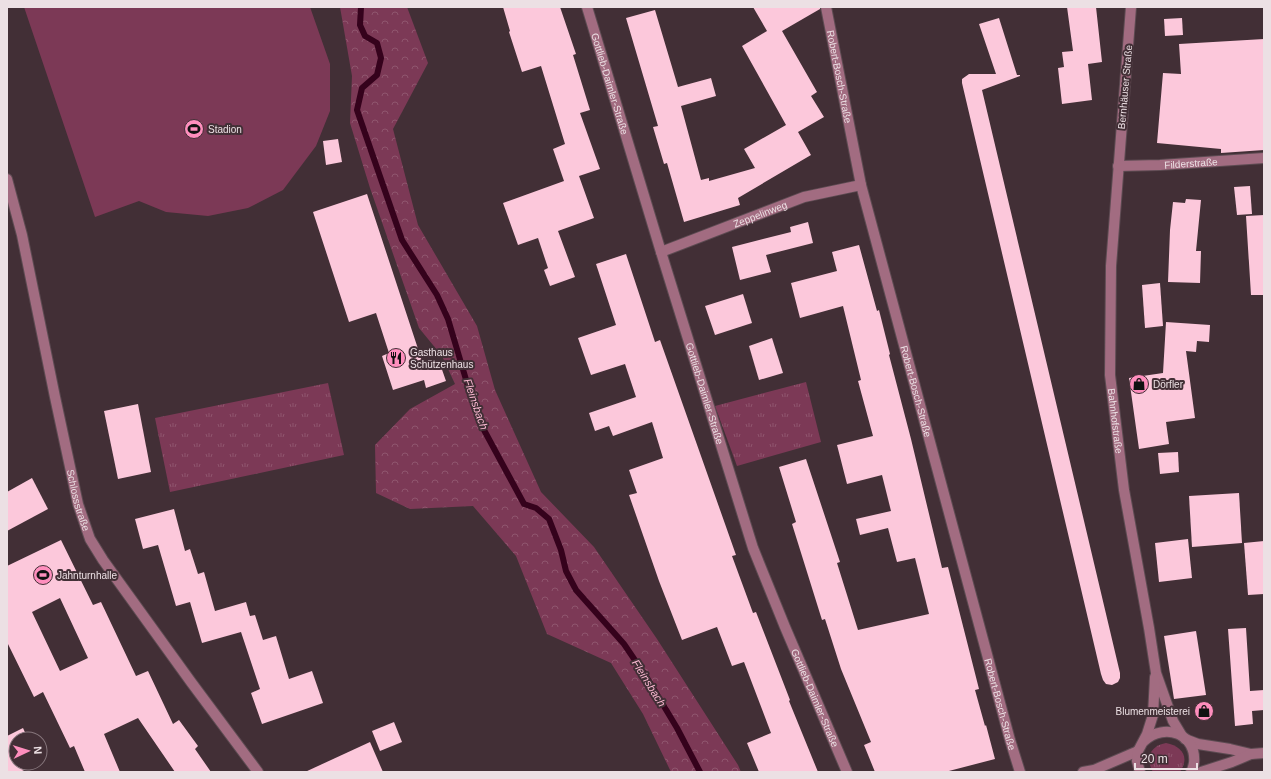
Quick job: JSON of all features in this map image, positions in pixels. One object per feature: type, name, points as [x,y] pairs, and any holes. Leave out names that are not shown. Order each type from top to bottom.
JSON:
[{"type":"street","name":"Gottlieb-Daimler-Straße","points":[[587,7],[753,548],[847,772]]},
{"type":"street","name":"Robert-Bosch-Straße","points":[[826,7],[861,185],[1010,740],[1020,772]]},
{"type":"street","name":"Bernhäuser Straße","points":[[1118,166],[1131,7]]},
{"type":"street","name":"Filderstraße","points":[[1118,166],[1160,165],[1264,158]]},
{"type":"street","name":"Bahnhofstraße","points":[[1118,166],[1111,266],[1110,375],[1124,490],[1156,674],[1173,721],[1192,748],[1194,758],[1193,769],[1191,772]]},
{"type":"street","name":"Schlossstraße","points":[[7,179],[22,235],[78,504],[90,539],[103,560],[186,676],[258,772]]},
{"type":"street","name":"Zeppelinweg","points":[[661,252],[804,197],[861,185]]},
{"type":"street","name":"Bahnhofstraße","points":[[1140,772],[1137,762],[1140,747],[1147,734],[1153,715],[1156,674]]},
{"type":"street","points":[[1083,772],[1094,770],[1140,747],[1150,736],[1160,732],[1169,731],[1198,744],[1251,754],[1264,753]]},
{"type":"street","points":[[1201,772],[1251,754]]},
{"type":"street","points":[[1094,770],[1108,772]]},
{"type":"green space","name":"Stadion","points":[[24,7],[310,7],[330,64],[330,111],[316,146],[283,190],[248,208],[208,216],[166,212],[139,201],[95,217]]},
{"type":"green space","points":[[340,7],[407,7],[428,63],[393,129],[418,225],[477,326],[495,390],[541,492],[594,547],[657,639],[738,765],[741,772],[671,772],[643,714],[611,663],[547,634],[516,556],[473,506],[410,509],[376,493],[375,445],[410,409],[455,384],[442,356],[419,328],[370,188],[350,123],[352,76]]},
{"type":"green space","points":[[806,382],[821,442],[737,466],[715,406]]},
{"type":"green space","points":[[328,383],[344,455],[170,492],[155,418]]},
{"type":"green space","points":[[1166,743],[1172,744],[1183,753],[1184,762],[1180,772],[1153,772],[1149,762],[1150,753],[1156,747]]},
{"type":"building","points":[[503,7],[560,7],[576,54],[573,55],[590,110],[580,113],[600,169],[579,176],[594,218],[558,231],[575,277],[550,286],[544,270],[548,268],[538,238],[518,245],[503,203],[564,181],[553,149],[565,144],[541,66],[522,72],[509,32],[510,31]]},
{"type":"building","points":[[753,7],[820,7],[820,9],[782,31],[817,92],[811,96],[824,117],[798,132],[811,155],[738,198],[740,205],[684,222],[667,163],[664,164],[653,127],[658,126],[626,18],[655,10],[678,87],[711,78],[716,96],[681,106],[701,180],[709,178],[709,181],[755,168],[744,149],[786,125],[742,46],[767,31]]},
{"type":"building","points":[[1067,7],[1096,7],[1102,62],[1088,64],[1092,100],[1062,104],[1058,68],[1064,67],[1062,52],[1073,51]]},
{"type":"building","points":[[999,18],[1017,75],[1020,76],[982,90],[1120,673],[1118,682],[1112,685],[1106,684],[1101,674],[962,83],[962,79],[969,74],[996,74],[979,24]]},
{"type":"building","points":[[1182,18],[1183,35],[1165,36],[1164,19]]},
{"type":"building","points":[[1264,39],[1264,150],[1221,153],[1221,149],[1157,143],[1163,73],[1181,74],[1179,44]]},
{"type":"building","points":[[338,139],[342,162],[326,165],[323,141]]},
{"type":"building","points":[[1250,186],[1252,214],[1237,215],[1234,187]]},
{"type":"building","points":[[367,194],[424,367],[439,361],[446,381],[426,388],[424,380],[393,390],[382,356],[389,353],[376,313],[349,322],[313,212]]},
{"type":"building","points":[[1186,199],[1201,200],[1196,251],[1201,251],[1200,283],[1168,282],[1170,230],[1173,202],[1185,203]]},
{"type":"building","points":[[1264,215],[1264,295],[1251,295],[1246,216]]},
{"type":"building","points":[[808,222],[813,243],[766,255],[771,272],[740,280],[732,247],[791,232],[790,227]]},
{"type":"building","points":[[859,245],[877,311],[879,310],[942,568],[948,567],[979,689],[975,690],[995,759],[945,772],[875,772],[864,745],[871,742],[841,669],[825,619],[822,620],[792,524],[796,522],[779,467],[806,459],[840,562],[837,563],[858,630],[929,614],[915,558],[897,562],[888,528],[860,535],[856,519],[891,511],[882,475],[847,484],[837,445],[873,436],[858,381],[861,380],[843,306],[800,318],[791,283],[837,271],[832,252]]},
{"type":"building","points":[[626,254],[655,342],[660,340],[736,555],[732,556],[753,613],[756,612],[790,700],[789,701],[818,772],[759,772],[747,743],[771,733],[744,662],[732,666],[717,627],[682,640],[659,581],[629,495],[637,493],[629,470],[663,458],[652,422],[613,436],[609,426],[595,431],[589,413],[636,397],[625,364],[591,375],[578,338],[616,325],[596,264]]},
{"type":"building","points":[[1160,283],[1163,326],[1145,328],[1142,285]]},
{"type":"building","points":[[743,294],[752,323],[715,335],[705,306]]},
{"type":"building","points":[[1166,322],[1210,325],[1209,342],[1197,341],[1196,352],[1186,351],[1195,418],[1166,422],[1169,444],[1139,449],[1129,378],[1163,373]]},
{"type":"building","points":[[772,338],[783,373],[759,380],[749,346]]},
{"type":"building","points":[[138,404],[151,472],[118,479],[104,411]]},
{"type":"building","points":[[1178,452],[1179,472],[1160,474],[1158,453]]},
{"type":"building","points":[[32,478],[48,509],[7,531],[7,492]]},
{"type":"building","points":[[1239,493],[1242,543],[1192,547],[1189,496]]},
{"type":"building","points":[[174,509],[185,551],[190,549],[198,574],[204,572],[215,611],[246,602],[250,616],[255,615],[263,640],[276,636],[289,679],[312,671],[323,703],[262,724],[251,693],[260,689],[241,632],[202,643],[190,602],[176,606],[158,545],[143,549],[135,519]]},
{"type":"building","points":[[1188,539],[1192,578],[1159,582],[1155,543]]},
{"type":"building","points":[[61,540],[93,605],[101,602],[136,676],[148,671],[173,724],[179,720],[198,746],[195,749],[211,772],[175,772],[138,718],[104,734],[120,772],[85,772],[74,746],[70,748],[43,692],[34,697],[7,642],[7,566]],"holes":[[[60,598],[88,658],[60,671],[32,612]]]},
{"type":"building","points":[[1264,541],[1264,594],[1248,595],[1244,543]]},
{"type":"building","points":[[1246,628],[1250,691],[1264,690],[1264,710],[1252,711],[1253,724],[1235,726],[1228,629]]},
{"type":"building","points":[[1196,631],[1206,695],[1174,699],[1164,636]]},
{"type":"building","points":[[394,722],[402,742],[380,751],[372,731]]},
{"type":"building","points":[[23,728],[24,731],[17,731]]},
{"type":"building","points":[[7,736],[8,771],[22,771],[20,772],[7,772]]},
{"type":"building","points":[[370,742],[383,772],[305,772]]},
{"type":"waterway","name":"Fleinsbach","points":[[361,7],[360,25],[365,36],[377,43],[381,58],[377,75],[362,88],[357,110],[402,240],[437,295],[448,319],[470,393],[484,430],[524,504],[536,508],[549,519],[561,550],[566,571],[576,590],[624,644],[647,678],[677,728],[700,772]]},
{"type":"place","name":"Stadion","points":[[194,129]]},
{"type":"place","name":"Gasthaus Schützenhaus","points":[[396,358]]},
{"type":"place","name":"Dörfler","points":[[1139,384]]},
{"type":"place","name":"Jahnturnhalle","points":[[43,575]]},
{"type":"place","name":"Blumenmeisterei","points":[[1204,711]]}]
